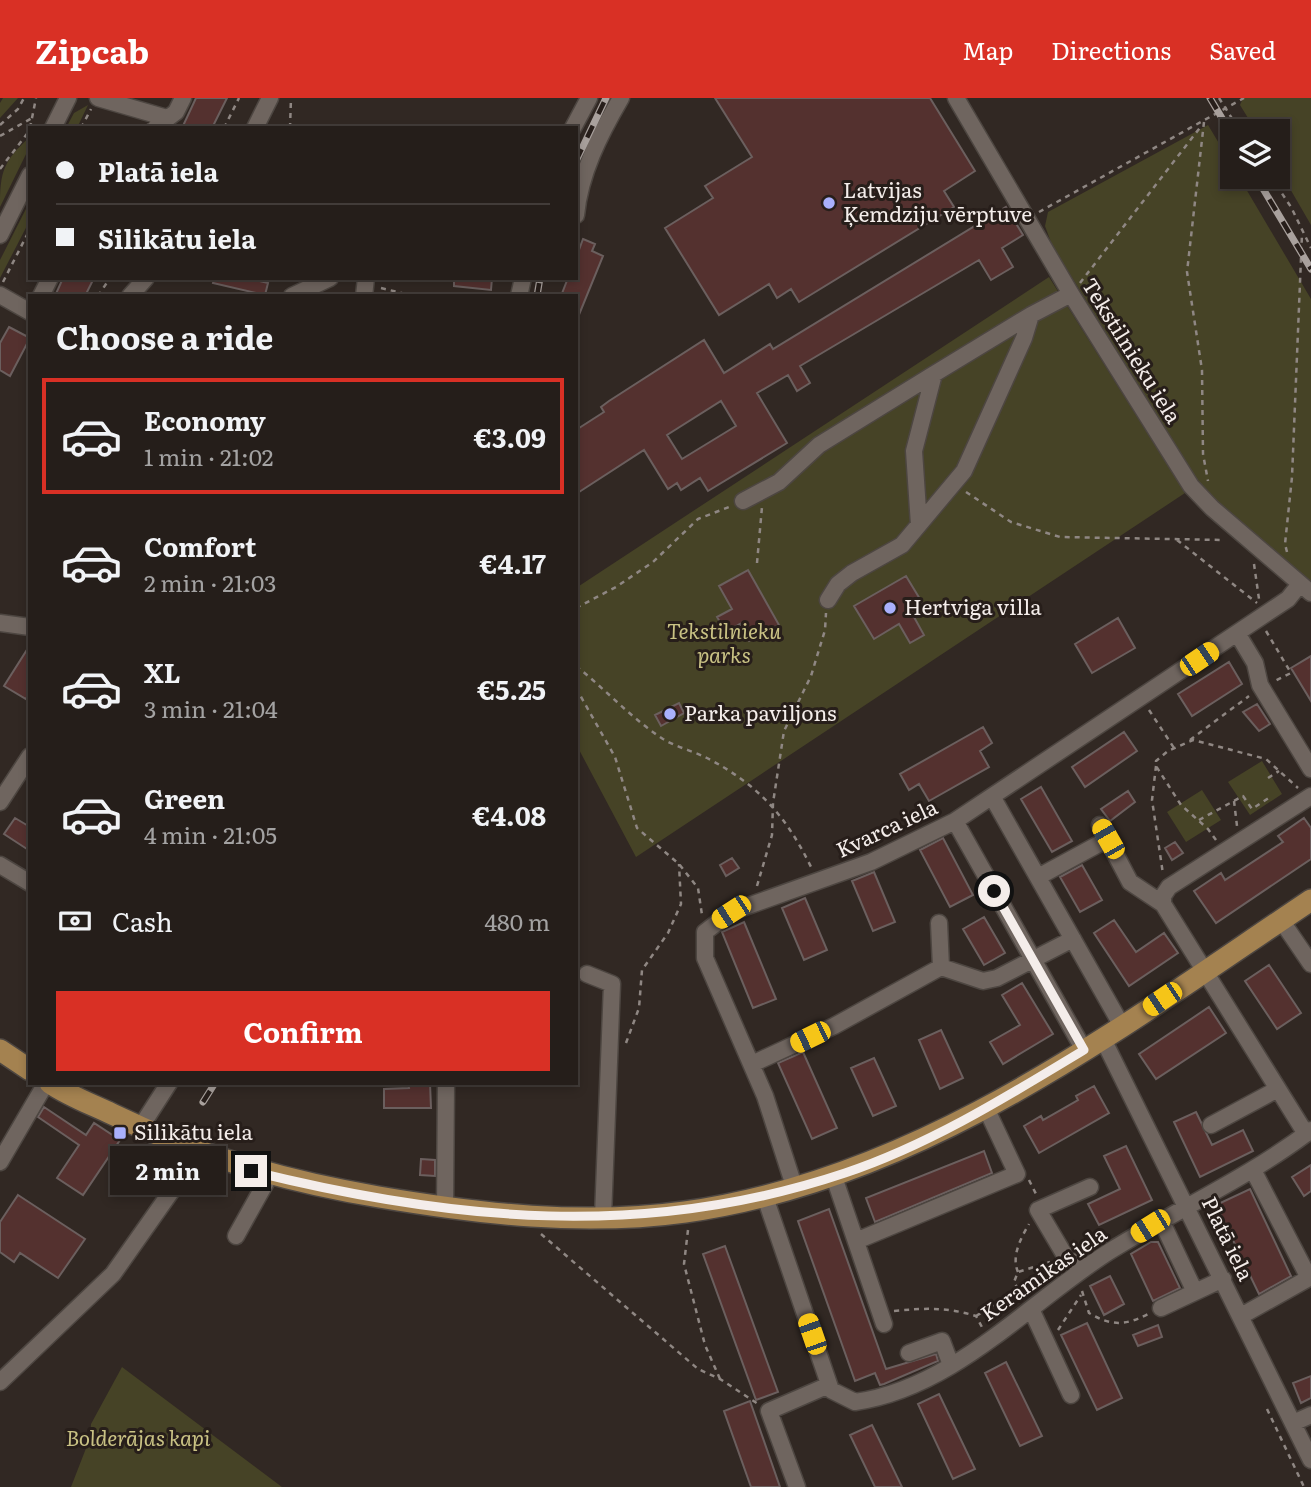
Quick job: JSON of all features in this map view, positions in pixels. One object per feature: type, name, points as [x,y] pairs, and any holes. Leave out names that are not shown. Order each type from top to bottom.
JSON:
[{"type":"main road","points":[[52,1085],[140,1128],[194,1150],[270,1175],[445,1208],[538,1216],[603,1217],[687,1211],[765,1197],[834,1177],[954,1125],[1103,1039],[1311,900]]},
{"type":"main road","points":[[0,1050],[28,1069]]},
{"type":"street","points":[[54,126],[68,98]]},
{"type":"street","points":[[94,103],[161,123],[176,112],[183,98]]},
{"type":"street","points":[[257,126],[270,98]]},
{"type":"street","points":[[574,126],[589,98]]},
{"type":"street","points":[[578,192],[603,130],[621,98]]},
{"type":"street","name":"Tekstilnieku iela","points":[[956,98],[1071,295],[1191,486],[1305,589]]},
{"type":"street","points":[[0,235],[28,179]]},
{"type":"street","points":[[132,294],[144,280]]},
{"type":"street","points":[[296,294],[326,280]]},
{"type":"street","points":[[0,295],[28,311]]},
{"type":"street","points":[[743,501],[764,493],[819,444],[1031,314],[1071,295]]},
{"type":"street","points":[[828,600],[838,584],[902,545],[953,484],[972,456],[1024,338],[1031,314]]},
{"type":"street","points":[[919,525],[914,451],[934,374]]},
{"type":"street","name":"Kvarca iela","points":[[705,932],[731,912],[871,862],[955,821],[1237,634],[1259,611],[1305,589]]},
{"type":"street","points":[[0,623],[28,627]]},
{"type":"street","points":[[1237,634],[1255,663],[1261,687],[1311,769]]},
{"type":"street","points":[[0,802],[28,759]]},
{"type":"street","points":[[1163,904],[1163,896],[1169,887],[1309,797]]},
{"type":"street","points":[[993,798],[1122,1027]]},
{"type":"street","points":[[955,821],[1084,1050]]},
{"type":"street","points":[[1038,877],[1104,832],[1130,882],[1163,904],[1276,1090],[1308,1132]]},
{"type":"street","points":[[0,865],[28,882]]},
{"type":"street","points":[[1281,920],[1311,964]]},
{"type":"street","points":[[939,923],[941,967]]},
{"type":"street","points":[[705,932],[705,958],[751,1063],[795,1189]]},
{"type":"street","points":[[751,1063],[834,1026],[941,967],[983,981],[997,978],[1073,939]]},
{"type":"street","points":[[587,974],[612,984],[603,1217]]},
{"type":"street","name":"Platā iela","points":[[1103,1039],[1188,1205],[1311,1460]]},
{"type":"street","points":[[0,1162],[47,1085]]},
{"type":"street","points":[[140,1128],[168,1085]]},
{"type":"street","points":[[445,1208],[446,1085]]},
{"type":"street","points":[[1211,1125],[1276,1090]]},
{"type":"street","points":[[856,1241],[1017,1174],[986,1108]]},
{"type":"street","name":"Keramikas iela","points":[[830,1388],[855,1402],[874,1399],[905,1389],[951,1365],[1031,1309],[1086,1266],[1161,1220],[1253,1170],[1308,1132]]},
{"type":"street","points":[[0,1382],[114,1274],[180,1179],[194,1150]]},
{"type":"street","points":[[1241,1316],[1309,1278],[1253,1170]]},
{"type":"street","points":[[236,1236],[270,1175]]},
{"type":"street","points":[[834,1177],[882,1318]]},
{"type":"street","points":[[1086,1266],[1067,1259],[1038,1210],[1090,1187]]},
{"type":"street","points":[[765,1197],[830,1388],[769,1411],[797,1487]]},
{"type":"street","points":[[1161,1220],[1195,1292]]},
{"type":"street","points":[[1161,1308],[1223,1279]]},
{"type":"street","points":[[1031,1309],[1071,1395]]},
{"type":"street","points":[[909,1353],[942,1341],[951,1365]]},
{"type":"street","points":[[1293,1423],[1311,1415]]},
{"type":"path","points":[[0,125],[18,108],[24,98]]},
{"type":"path","points":[[31,126],[36,98]]},
{"type":"path","points":[[225,126],[238,98]]},
{"type":"path","points":[[290,126],[291,98]]},
{"type":"path","points":[[1219,98],[1232,119]]},
{"type":"path","points":[[1028,218],[1244,98]]},
{"type":"path","points":[[82,126],[94,103]]},
{"type":"path","points":[[0,136],[32,118]]},
{"type":"path","points":[[1071,295],[1204,122]]},
{"type":"path","points":[[1204,122],[1187,272],[1202,370],[1203,454],[1208,481]]},
{"type":"path","points":[[0,169],[28,132]]},
{"type":"path","points":[[1279,189],[1292,207],[1302,234],[1311,248]]},
{"type":"path","points":[[0,288],[28,233]]},
{"type":"path","points":[[1288,554],[1285,544],[1292,477],[1302,234]]},
{"type":"path","points":[[365,286],[404,294]]},
{"type":"path","points":[[953,484],[1010,522],[1060,537],[1249,541],[1259,611],[1291,673],[1261,687],[1190,740],[1159,758],[1152,800],[1163,874],[1169,887]]},
{"type":"path","points":[[757,563],[764,493]]},
{"type":"path","points":[[578,607],[617,587],[653,562],[698,519],[743,501]]},
{"type":"path","points":[[1175,538],[1259,611]]},
{"type":"path","points":[[753,904],[772,835],[773,803],[784,731],[811,676],[825,630],[828,600]]},
{"type":"path","points":[[578,668],[664,740],[709,759],[773,803],[780,818],[793,831],[808,860]]},
{"type":"path","points":[[578,692],[615,757],[637,828],[679,864],[698,888],[705,932]]},
{"type":"path","points":[[1141,698],[1174,749]]},
{"type":"path","points":[[1190,740],[1266,759],[1309,797]]},
{"type":"path","points":[[1156,766],[1181,805],[1199,820],[1224,852]]},
{"type":"path","points":[[1268,778],[1279,771]]},
{"type":"path","points":[[1199,820],[1243,796],[1252,809],[1270,797]]},
{"type":"path","points":[[1234,801],[1239,841]]},
{"type":"path","points":[[623,1051],[639,1008],[642,970],[668,933],[681,904],[679,864]]},
{"type":"path","points":[[1017,1174],[1029,1180],[1038,1197],[1038,1210],[1020,1239],[1015,1265],[1018,1272],[1014,1282],[1031,1309]]},
{"type":"path","points":[[689,1222],[684,1264],[705,1345],[720,1379]]},
{"type":"path","points":[[533,1227],[698,1369],[720,1379],[769,1411]]},
{"type":"path","points":[[1018,1272],[1037,1264],[1067,1259]]},
{"type":"path","points":[[1047,1344],[1081,1295],[1086,1266]]},
{"type":"path","points":[[882,1318],[936,1307],[976,1316],[1018,1291]]},
{"type":"path","points":[[1081,1295],[1089,1313],[1108,1324],[1137,1320],[1161,1308]]},
{"type":"path","points":[[976,1316],[989,1339]]},
{"type":"green space","points":[[3,98],[18,98],[0,118],[0,103]]},
{"type":"green space","points":[[1243,98],[1311,98],[1311,225],[1290,189],[1290,119],[1249,119],[1240,105]]},
{"type":"green space","points":[[88,105],[78,126],[67,126],[74,113]]},
{"type":"green space","points":[[1208,125],[1220,145],[1220,189],[1246,189],[1311,299],[1311,582],[1218,507],[1191,471],[1052,245],[1045,226],[1048,212]]},
{"type":"green space","points":[[28,139],[28,150],[0,207],[2,176],[14,153]]},
{"type":"green space","points":[[28,205],[28,224],[0,278],[0,260]]},
{"type":"green space","name":"Tekstilnieku parks","points":[[1049,277],[1185,493],[636,857],[578,748],[578,587]]},
{"type":"green space","points":[[1262,761],[1282,794],[1250,815],[1228,782]]},
{"type":"green space","points":[[1202,790],[1221,820],[1186,842],[1167,812]]},
{"type":"green space","name":"Bolderājas kapi","points":[[122,1367],[282,1487],[71,1487],[90,1438],[91,1424]]},
{"type":"building","points":[[196,98],[227,98],[213,126],[183,126]]},
{"type":"building","name":"Latvijas Ķemdziju vērptuve","points":[[715,98],[930,98],[975,171],[944,191],[954,207],[799,302],[791,289],[777,298],[769,284],[719,315],[665,228],[713,198],[705,186],[752,157]]},
{"type":"building","points":[[1006,207],[1023,235],[1002,248],[1013,267],[991,280],[979,260],[800,366],[810,383],[797,391],[788,375],[757,393],[787,443],[708,491],[700,478],[681,490],[677,483],[668,489],[644,450],[578,493],[578,429],[604,412],[601,407],[704,340],[724,373],[770,344],[773,349]],"holes":[[[721,401],[736,426],[682,459],[667,435]]]},
{"type":"building","points":[[583,239],[595,244],[592,251],[603,256],[578,317],[578,294],[562,294],[567,280],[578,280],[578,253]]},
{"type":"building","points":[[62,280],[93,280],[86,294],[56,294]]},
{"type":"building","points":[[214,280],[255,280],[268,283],[265,294],[261,294],[213,283]]},
{"type":"building","points":[[454,280],[492,280],[491,290],[454,286]]},
{"type":"building","points":[[9,327],[28,337],[10,376],[0,370],[0,343]]},
{"type":"building","points":[[748,570],[779,625],[749,641],[740,624],[726,632],[717,617],[732,609],[719,586]]},
{"type":"building","name":"Hertviga villa","points":[[906,576],[926,609],[914,617],[924,635],[910,643],[899,624],[874,639],[854,606]]},
{"type":"building","points":[[1118,618],[1135,648],[1092,673],[1075,644]]},
{"type":"building","points":[[28,648],[26,699],[4,686]]},
{"type":"building","points":[[1311,656],[1311,701],[1291,668]]},
{"type":"building","points":[[1229,662],[1242,684],[1192,716],[1178,694]]},
{"type":"building","name":"Parka paviljons","points":[[679,703],[684,713],[661,726],[655,715]]},
{"type":"building","points":[[1257,704],[1270,724],[1259,731],[1243,712]]},
{"type":"building","points":[[983,727],[992,743],[980,751],[989,767],[929,801],[919,784],[909,790],[900,774]]},
{"type":"building","points":[[1124,732],[1137,751],[1085,787],[1072,767]]},
{"type":"building","points":[[1041,787],[1072,841],[1052,852],[1021,799]]},
{"type":"building","points":[[1128,791],[1135,802],[1110,821],[1101,809]]},
{"type":"building","points":[[15,818],[28,826],[28,850],[4,834]]},
{"type":"building","points":[[1304,818],[1311,828],[1311,859],[1216,923],[1194,891],[1221,873],[1225,880],[1283,842],[1278,836]]},
{"type":"building","points":[[943,838],[973,895],[950,907],[920,850]]},
{"type":"building","points":[[1175,842],[1183,853],[1172,860],[1165,848]]},
{"type":"building","points":[[732,858],[739,868],[726,876],[720,865]]},
{"type":"building","points":[[1082,865],[1102,900],[1080,912],[1060,877]]},
{"type":"building","points":[[874,872],[895,922],[873,931],[852,881]]},
{"type":"building","points":[[805,898],[827,950],[804,960],[782,908]]},
{"type":"building","points":[[984,917],[1005,953],[984,965],[963,929]]},
{"type":"building","points":[[1114,920],[1136,952],[1164,933],[1178,953],[1129,986],[1094,933]]},
{"type":"building","points":[[744,922],[776,999],[753,1008],[722,932]]},
{"type":"building","points":[[1269,965],[1301,1013],[1277,1029],[1245,981]]},
{"type":"building","points":[[1022,983],[1053,1034],[1003,1064],[990,1042],[1020,1025],[1002,995]]},
{"type":"building","points":[[1209,1007],[1226,1033],[1156,1079],[1139,1054]]},
{"type":"building","points":[[941,1030],[963,1078],[940,1089],[919,1040]]},
{"type":"building","points":[[803,1052],[837,1128],[812,1139],[778,1063]]},
{"type":"building","points":[[874,1058],[896,1106],[873,1116],[851,1068]]},
{"type":"building","points":[[408,1085],[430,1085],[431,1108],[384,1108],[384,1089],[409,1088]]},
{"type":"building","points":[[1094,1086],[1109,1113],[1039,1153],[1024,1126],[1041,1116],[1043,1120],[1078,1100],[1076,1096]]},
{"type":"building","points":[[44,1107],[86,1135],[94,1123],[120,1140],[83,1195],[57,1178],[79,1145],[38,1117]]},
{"type":"building","points":[[1196,1112],[1212,1145],[1243,1130],[1253,1151],[1200,1177],[1174,1122]]},
{"type":"building","points":[[1126,1146],[1152,1200],[1099,1225],[1088,1204],[1120,1189],[1104,1156]]},
{"type":"building","points":[[984,1151],[992,1173],[875,1222],[866,1198]]},
{"type":"building","points":[[421,1159],[435,1160],[435,1176],[420,1175]]},
{"type":"building","points":[[1311,1165],[1311,1191],[1304,1196],[1292,1177]]},
{"type":"building","points":[[1250,1189],[1291,1276],[1259,1294],[1216,1205]]},
{"type":"building","points":[[18,1195],[85,1239],[58,1278],[20,1253],[14,1262],[0,1252],[0,1222]]},
{"type":"building","points":[[829,1209],[886,1369],[936,1354],[938,1361],[880,1385],[875,1373],[855,1381],[798,1221]]},
{"type":"building","points":[[1151,1242],[1158,1242],[1180,1288],[1153,1301],[1131,1254]]},
{"type":"building","points":[[725,1246],[778,1392],[756,1400],[703,1254]]},
{"type":"building","points":[[1110,1276],[1124,1304],[1104,1315],[1090,1286]]},
{"type":"building","points":[[1087,1323],[1122,1398],[1097,1410],[1061,1335]]},
{"type":"building","points":[[1158,1325],[1162,1337],[1138,1346],[1133,1335]]},
{"type":"building","points":[[1006,1362],[1042,1436],[1020,1446],[985,1373]]},
{"type":"building","points":[[1311,1376],[1311,1398],[1301,1403],[1293,1383]]},
{"type":"building","points":[[939,1394],[975,1469],[953,1479],[918,1404]]},
{"type":"building","points":[[750,1401],[780,1487],[751,1487],[724,1411]]},
{"type":"building","points":[[872,1425],[902,1487],[875,1487],[850,1435]]},
{"type":"railway","points":[[578,157],[606,98]]},
{"type":"railway","points":[[1210,98],[1222,119]]},
{"type":"railway","points":[[1263,189],[1311,269]]},
{"type":"railway","points":[[537,294],[540,280]]},
{"type":"railway","points":[[203,1102],[214,1085]]},
{"type":"place","name":"Latvijas Ķemdziju vērptuve","points":[[829,203]]},
{"type":"place","name":"Hertviga villa","points":[[890,608]]},
{"type":"place","name":"Parka paviljons","points":[[670,714]]},
{"type":"place","name":"Silikātu iela","points":[[120,1133]]},
{"type":"route","points":[[251,1171],[354,1193],[445,1208],[559,1217],[646,1216],[687,1211],[765,1197],[847,1173],[954,1125],[1084,1050],[994,891]]}]
